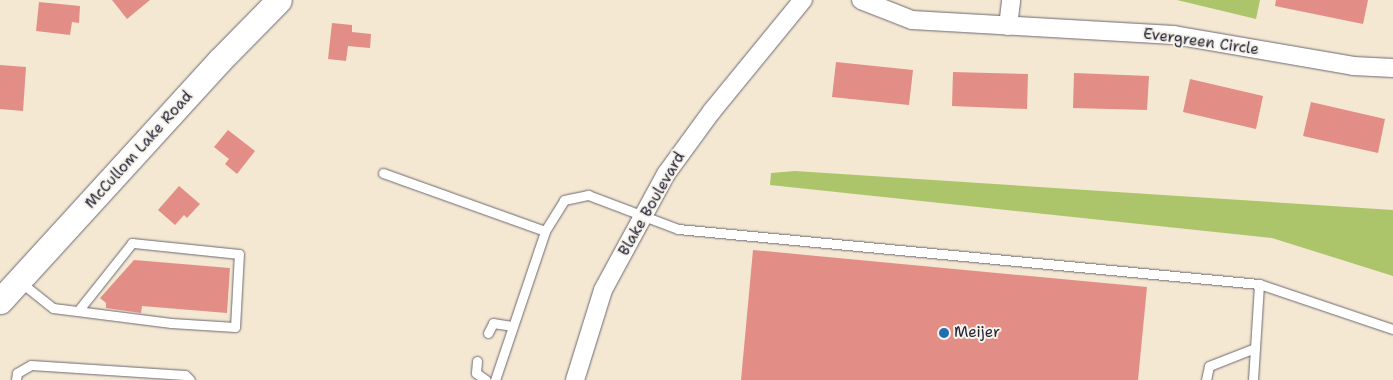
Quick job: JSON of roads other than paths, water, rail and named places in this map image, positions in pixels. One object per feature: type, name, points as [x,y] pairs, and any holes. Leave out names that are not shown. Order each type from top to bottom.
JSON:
[{"type":"street","name":"McCullom Lake Road","points":[[0,301],[220,60],[279,0]]},
{"type":"street","name":"Blake Boulevard","points":[[575,380],[603,290],[666,174],[712,111],[803,0]]},
{"type":"street","name":"Evergreen Circle","points":[[862,0],[912,20],[1174,35],[1353,66],[1393,68]]},
{"type":"street","points":[[1008,26],[1011,0]]},
{"type":"lane","points":[[383,173],[546,231]]},
{"type":"lane","points":[[495,380],[546,231],[564,200],[588,195],[678,229],[1259,284],[1393,329]]},
{"type":"lane","points":[[19,280],[53,308],[171,323],[235,327],[239,254],[132,243],[78,311]]},
{"type":"lane","points":[[1253,380],[1259,284]]},
{"type":"lane","points":[[488,333],[493,323],[513,326]]},
{"type":"lane","points":[[1206,380],[1210,366],[1255,348]]},
{"type":"lane","points":[[478,361],[476,373],[486,380]]},
{"type":"lane","points":[[16,380],[17,373],[31,365],[185,375],[190,380]]},
{"type":"place","name":"Meijer","points":[[944,333]]}]
